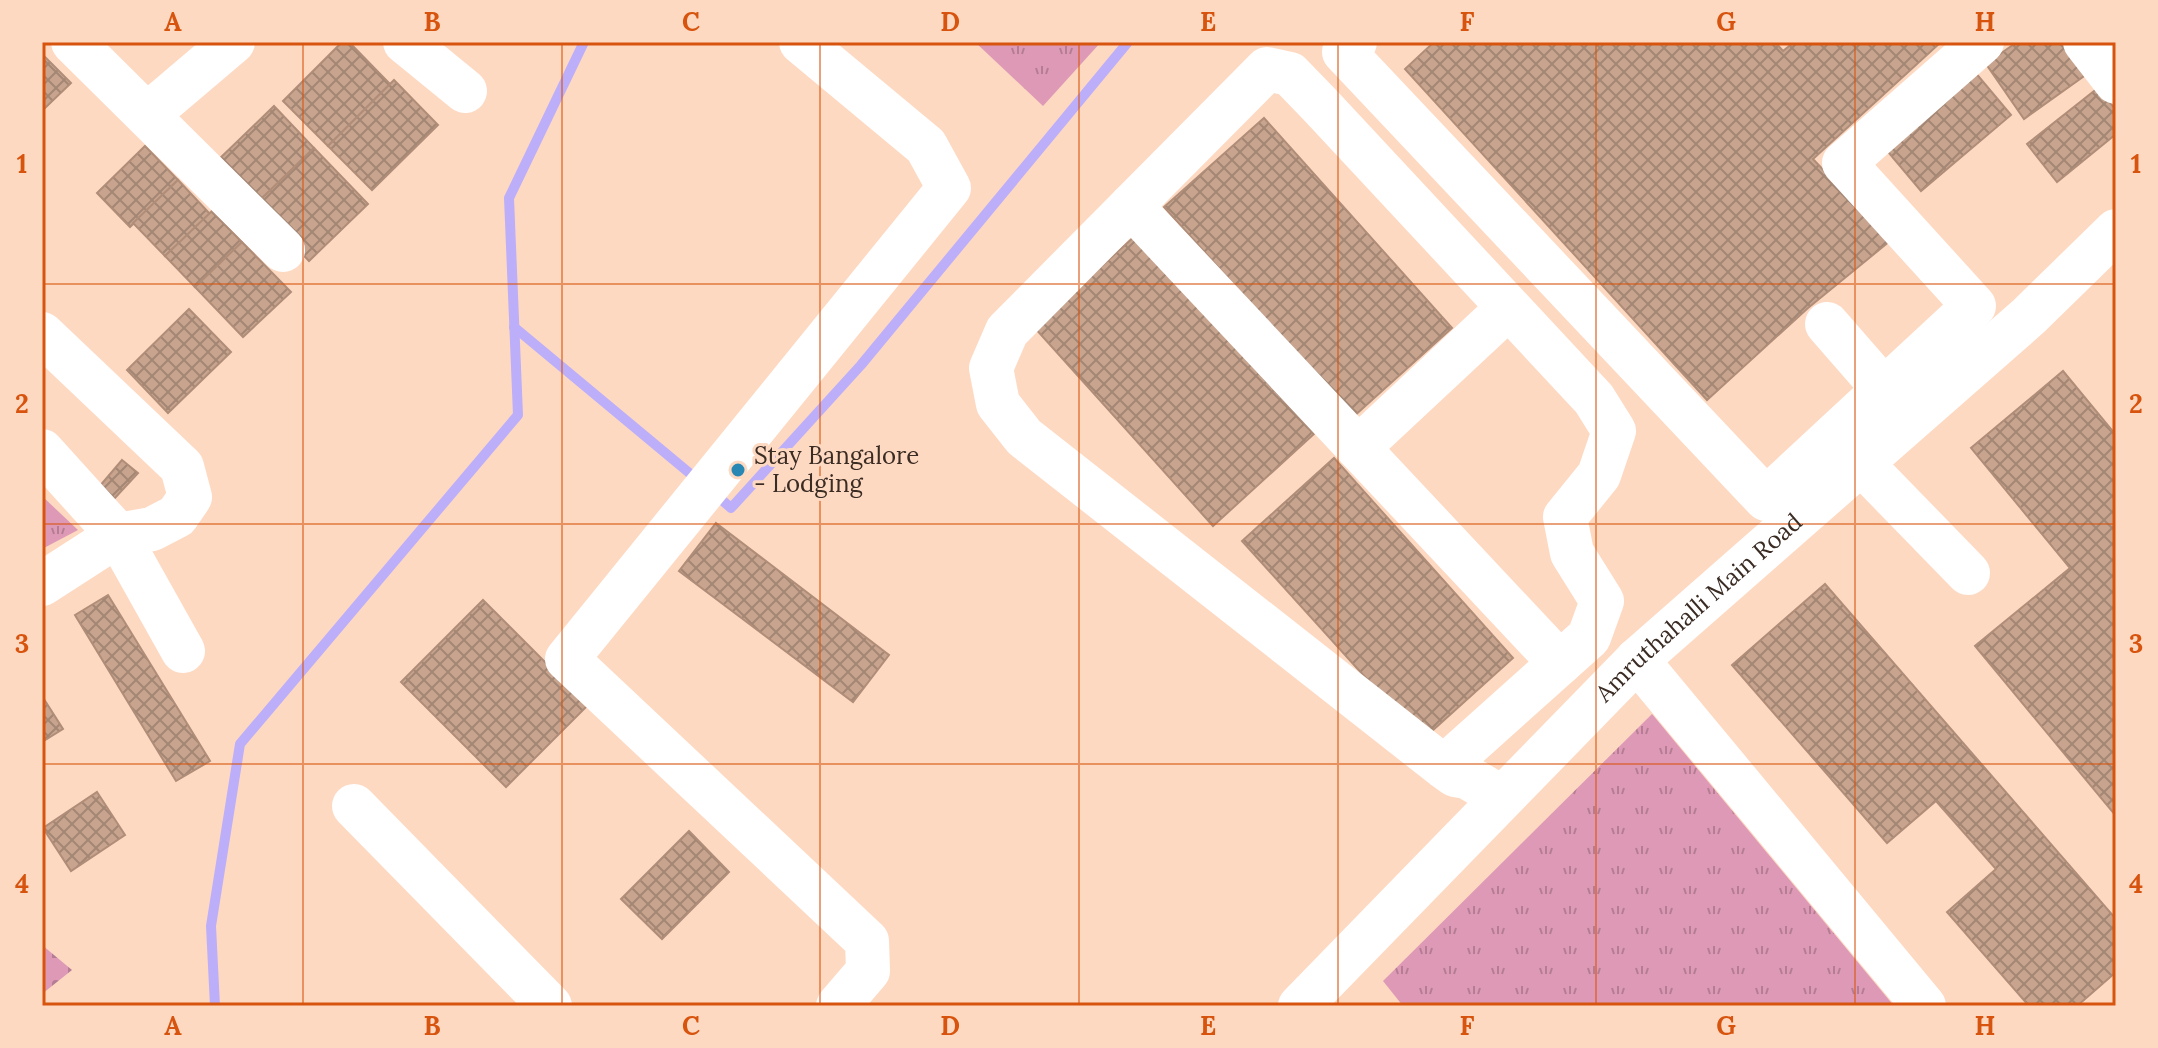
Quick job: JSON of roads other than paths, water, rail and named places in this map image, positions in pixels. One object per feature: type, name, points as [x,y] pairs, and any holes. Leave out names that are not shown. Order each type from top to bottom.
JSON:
[{"type":"street","points":[[73,42],[283,250]]},
{"type":"street","points":[[147,115],[233,42]]},
{"type":"street","points":[[405,42],[465,91]]},
{"type":"street","points":[[801,42],[926,146],[949,188],[567,659],[867,941],[868,971],[838,1006]]},
{"type":"street","points":[[1355,42],[1344,52],[1766,499],[1898,405],[1974,306],[1844,163],[1982,42]]},
{"type":"street","points":[[2085,42],[2116,82]]},
{"type":"street","points":[[1449,771],[1589,637],[1602,601],[1572,553],[1565,517],[1599,475],[1614,431],[1594,399],[1290,74],[1267,69],[1007,331],[991,368],[998,404],[1024,437],[1449,771],[1467,777],[1495,803]]},
{"type":"street","points":[[1131,206],[1560,663]]},
{"type":"street","name":"Amruthahalli Main Road","points":[[1307,1003],[1495,803],[1637,660],[1862,464],[1898,405],[2029,316],[2116,231]]},
{"type":"street","points":[[1358,448],[1508,308]]},
{"type":"street","points":[[1827,324],[1898,405]]},
{"type":"street","points":[[42,334],[182,467],[190,497],[177,516],[152,529],[118,535],[42,584]]},
{"type":"street","points":[[42,451],[118,535],[183,651]]},
{"type":"street","points":[[1862,464],[1968,573]]},
{"type":"street","points":[[1637,660],[1924,1006]]},
{"type":"street","points":[[354,806],[550,1006]]},
{"type":"waterway","points":[[215,1006],[211,926],[240,744],[518,415],[509,198],[584,42]]},
{"type":"waterway","points":[[715,494],[731,508],[861,365],[1128,42]]},
{"type":"waterway","points":[[514,327],[699,481]]},
{"type":"place","name":"Stay Bangalore - Lodging","points":[[738,470]]}]
